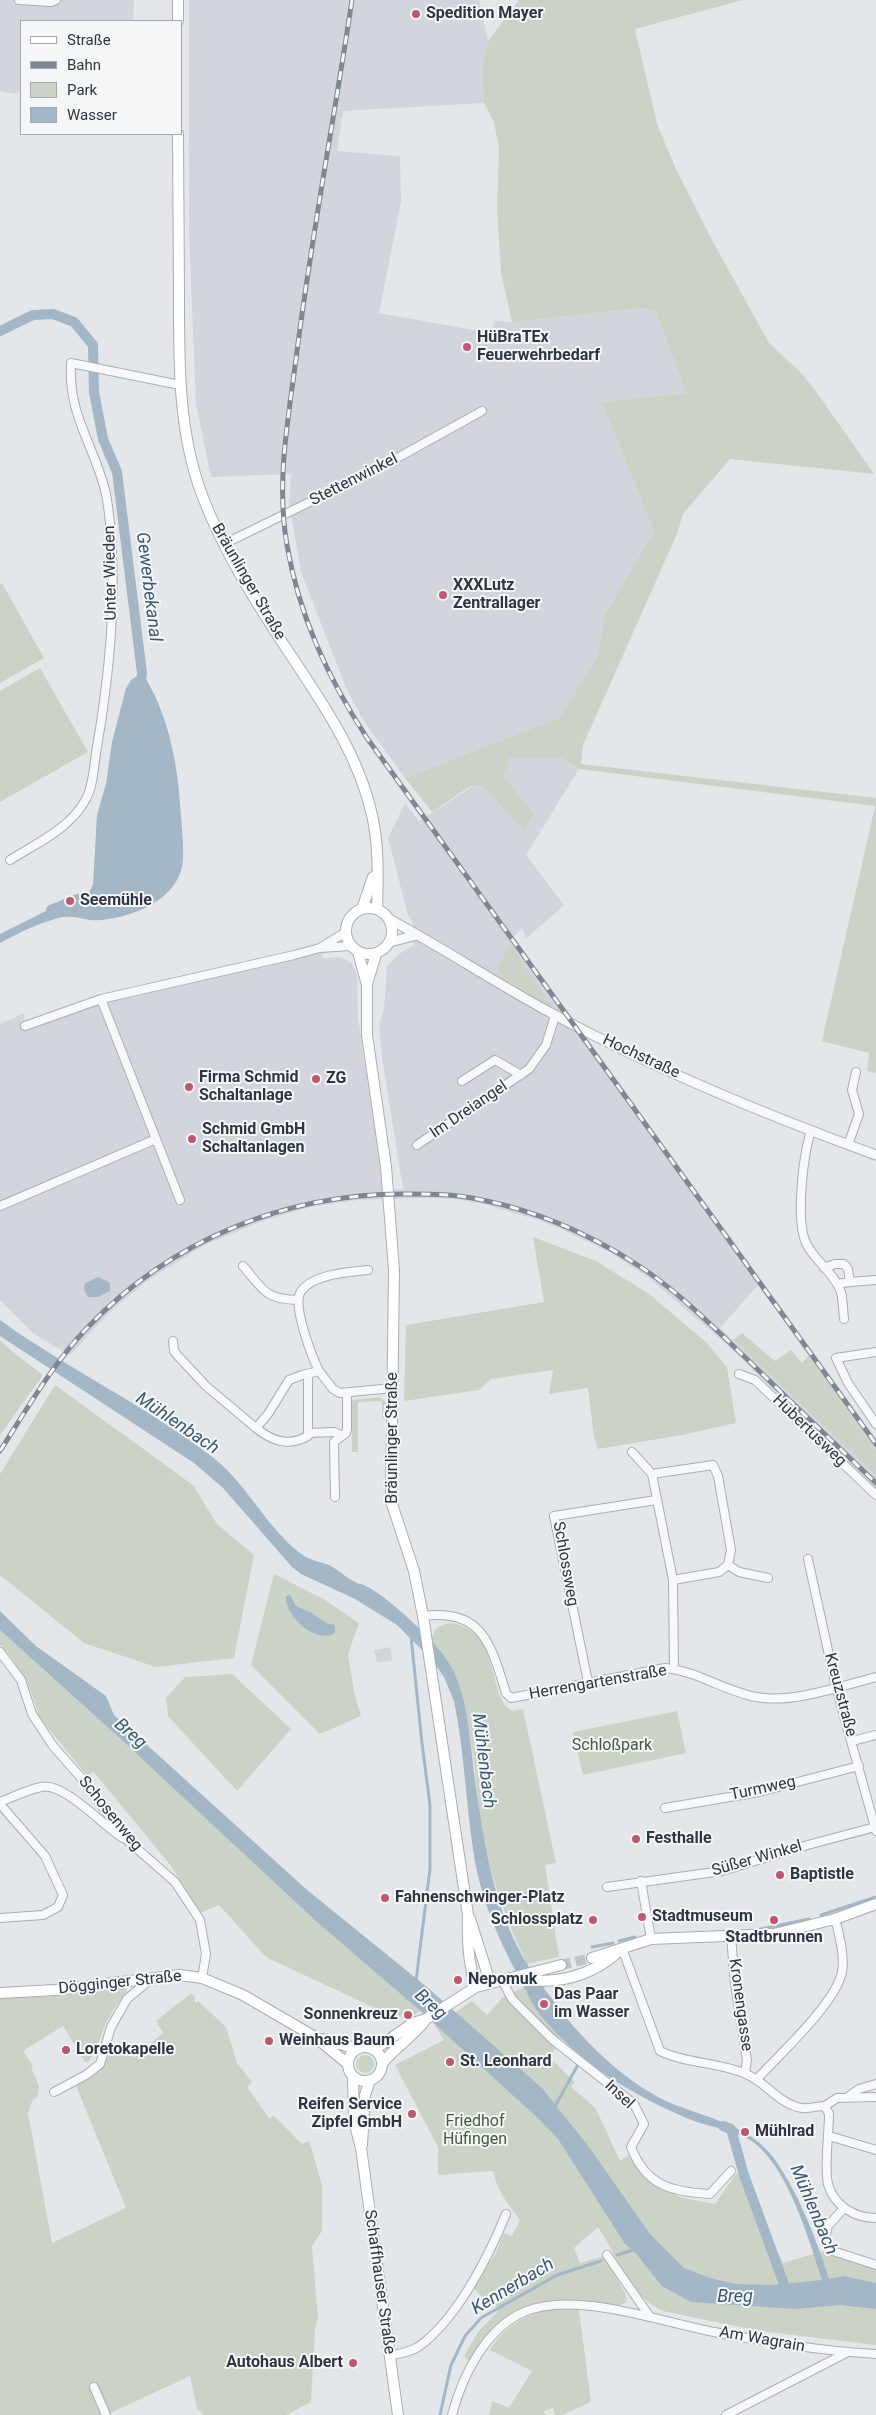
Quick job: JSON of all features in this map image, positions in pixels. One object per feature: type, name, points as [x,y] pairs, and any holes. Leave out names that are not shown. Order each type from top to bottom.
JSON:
[{"type":"main road","points":[[178,0],[178,20]]},
{"type":"main road","name":"Bräunlinger Straße","points":[[178,135],[180,385],[187,441],[194,470],[224,544],[271,623],[329,713],[351,754],[373,816],[376,863]]},
{"type":"main road","points":[[362,909],[377,909],[389,919],[392,930],[390,942],[376,954],[367,954],[355,949],[346,932],[350,918],[362,909],[369,894],[376,863]]},
{"type":"main road","points":[[376,863],[377,909]]},
{"type":"main road","name":"Bräunlinger Straße","points":[[355,949],[367,985],[368,1035],[386,1167],[394,1270],[391,1501],[414,1572],[432,1672],[468,1915],[490,1982]]},
{"type":"main road","name":"Bräunlinger Straße","points":[[367,985],[376,954]]},
{"type":"main road","points":[[592,1958],[651,1939],[774,1934],[834,1919],[876,1904]]},
{"type":"main road","name":"Bräunlinger Straße","points":[[468,1915],[467,1935],[470,1964],[476,1987]]},
{"type":"main road","points":[[510,1978],[548,1980],[569,1978],[596,1969],[622,1948]]},
{"type":"main road","points":[[374,2050],[413,2023],[426,2019],[476,1987],[561,1965]]},
{"type":"main road","name":"Dögginger Straße","points":[[0,1993],[55,1990],[153,1978],[180,1976],[202,1978],[244,1995],[315,2036],[348,2064]]},
{"type":"main road","points":[[382,2064],[379,2055],[374,2050],[363,2047],[351,2053],[348,2064],[353,2077],[359,2080],[370,2080],[379,2072],[382,2064],[394,2050],[418,2031],[426,2019]]},
{"type":"main road","name":"Dögginger Straße","points":[[315,2036],[356,2049]]},
{"type":"main road","name":"Schaffhauser Straße","points":[[353,2077],[354,2121],[361,2148],[398,2415]]},
{"type":"main road","name":"Schaffhauser Straße","points":[[361,2148],[365,2095],[370,2080]]},
{"type":"street","points":[[19,0],[51,2],[56,0]]},
{"type":"street","name":"Unter Wieden","points":[[10,860],[61,827],[81,807],[87,798],[100,731],[111,650],[113,577],[110,517],[105,489],[77,418],[70,385],[71,363],[180,385]]},
{"type":"street","name":"Stettenwinkel","points":[[224,544],[381,467],[482,411]]},
{"type":"street","name":"Hochstraße","points":[[389,919],[555,1016],[646,1060],[811,1131],[876,1155]]},
{"type":"street","points":[[25,1026],[101,999],[320,948],[346,932]]},
{"type":"street","points":[[390,942],[417,935]]},
{"type":"street","points":[[320,948],[355,949]]},
{"type":"street","points":[[101,999],[180,1200]]},
{"type":"street","name":"Im Dreiangel","points":[[417,1145],[468,1108],[521,1075],[539,1057],[546,1045],[555,1016]]},
{"type":"street","name":"Im Dreiangel","points":[[462,1082],[495,1060],[521,1075]]},
{"type":"street","points":[[848,1145],[859,1114],[852,1090],[856,1072]]},
{"type":"street","points":[[811,1131],[806,1147],[800,1227],[808,1247],[837,1284],[841,1293],[844,1319]]},
{"type":"street","points":[[0,1206],[156,1139]]},
{"type":"street","points":[[824,1268],[835,1264],[844,1264],[848,1270],[850,1282]]},
{"type":"street","points":[[243,1266],[270,1296],[280,1300],[298,1300]]},
{"type":"street","points":[[368,1270],[338,1273],[323,1277],[304,1288],[299,1294],[298,1300],[308,1346],[319,1371],[333,1389],[346,1393],[393,1388]]},
{"type":"street","points":[[837,1284],[876,1280]]},
{"type":"street","points":[[173,1341],[177,1355],[206,1386],[270,1439],[283,1442],[303,1439],[308,1436],[308,1374]]},
{"type":"street","points":[[876,1352],[836,1358],[848,1383],[876,1424]]},
{"type":"street","points":[[256,1428],[268,1414],[289,1380],[319,1371]]},
{"type":"street","name":"Hubertusweg","points":[[739,1374],[755,1380],[876,1495]]},
{"type":"street","points":[[335,1497],[334,1442],[347,1429],[346,1393]]},
{"type":"street","points":[[309,1433],[334,1432],[341,1436]]},
{"type":"street","points":[[632,1452],[652,1474],[673,1580],[674,1669]]},
{"type":"street","points":[[652,1474],[713,1465],[718,1476],[731,1550],[728,1565],[719,1572],[673,1580]]},
{"type":"street","name":"Schlossweg","points":[[588,1682],[554,1516],[656,1500]]},
{"type":"street","name":"Kreuzstraße","points":[[808,1559],[836,1688],[876,1829]]},
{"type":"street","points":[[728,1565],[739,1572],[768,1578]]},
{"type":"street","name":"Herrengartenstraße","points":[[423,1616],[458,1616],[470,1621],[482,1634],[492,1651],[506,1693],[511,1698],[655,1669],[674,1669],[756,1697],[794,1696],[836,1688],[876,1677]]},
{"type":"street","name":"Schosenweg","points":[[0,1652],[21,1680],[32,1714],[53,1746],[83,1780],[127,1840],[175,1882],[200,1920],[206,1954],[202,1978]]},
{"type":"street","points":[[852,1741],[876,1735]]},
{"type":"street","name":"Turmweg","points":[[666,1808],[759,1792],[859,1766]]},
{"type":"street","points":[[0,1918],[43,1915],[58,1907],[63,1895],[45,1856],[0,1803],[42,1786],[53,1787],[64,1792],[111,1831],[127,1840]]},
{"type":"street","name":"Süßer Winkel","points":[[607,1887],[722,1871],[876,1829]]},
{"type":"street","points":[[641,1881],[651,1939]]},
{"type":"street","points":[[757,2080],[780,2054],[801,2035],[838,1984],[842,1971],[840,1942],[834,1919]]},
{"type":"street","name":"Kronengasse","points":[[731,1936],[735,1984],[747,2060],[745,2073]]},
{"type":"street","points":[[622,1948],[660,2051],[672,2056],[745,2073],[774,2094],[800,2108],[825,2106],[837,2098],[849,2096],[876,2097]]},
{"type":"street","points":[[54,2092],[86,2075],[100,2064],[111,2027],[127,1999],[153,1978]]},
{"type":"street","name":"Insel","points":[[510,1978],[512,2000],[552,2039],[634,2104],[644,2124],[631,2147],[636,2160],[651,2178],[680,2192],[710,2194],[731,2171]]},
{"type":"street","points":[[849,2096],[859,2089],[876,2084]]},
{"type":"street","points":[[825,2106],[829,2114],[828,2184],[844,2208],[867,2218],[876,2218]]},
{"type":"street","points":[[829,2136],[876,2150]]},
{"type":"street","points":[[844,2208],[828,2226],[825,2238],[833,2251],[876,2266]]},
{"type":"street","points":[[389,2356],[416,2348],[435,2333],[482,2265],[506,2214]]},
{"type":"street","points":[[607,2255],[650,2317]]},
{"type":"street","name":"Am Wagrain","points":[[452,2415],[458,2393],[473,2362],[491,2338],[507,2322],[524,2312],[543,2306],[595,2307],[650,2317],[712,2332],[805,2348],[876,2354]]},
{"type":"street","points":[[726,2415],[848,2352]]},
{"type":"street","points":[[94,2387],[106,2415]]},
{"type":"shaded area","points":[[0,0],[134,0],[133,20],[20,20],[20,92],[15,94],[0,91]]},
{"type":"shaded area","points":[[189,0],[479,0],[488,41],[482,65],[484,103],[343,111],[337,151],[400,156],[401,202],[379,313],[491,333],[495,321],[512,322],[644,308],[656,312],[686,393],[603,402],[654,531],[605,614],[597,658],[559,718],[405,778],[365,723],[347,690],[301,572],[289,502],[291,474],[211,477],[196,404],[189,234]]},
{"type":"shaded area","points":[[508,758],[562,758],[579,769],[526,855],[564,905],[526,939],[522,928],[514,937],[876,1439],[876,1450],[758,1285],[720,1328],[876,1476],[876,1488],[724,1342],[650,1279],[611,1253],[561,1229],[538,1220],[483,1204],[456,1199],[430,1198],[358,1200],[311,1207],[262,1221],[205,1245],[147,1281],[111,1311],[70,1355],[34,1334],[0,1300],[0,1024],[24,1013],[25,1026],[101,999],[320,948],[323,958],[340,957],[351,962],[357,975],[358,1017],[382,1189],[403,1189],[379,1027],[384,1008],[387,966],[399,954],[414,945],[413,923],[408,915],[388,838],[405,803],[419,821],[475,785],[484,787],[524,831],[534,814],[504,776]]},
{"type":"shaded area","points":[[390,1647],[392,1661],[377,1663],[374,1650]]},
{"type":"green space","points":[[519,0],[743,0],[635,29],[657,124],[676,169],[712,240],[769,343],[802,374],[815,390],[874,474],[730,459],[683,514],[677,534],[583,745],[581,764],[876,798],[876,1073],[867,1071],[869,1053],[822,1041],[875,806],[579,769],[562,758],[509,758],[504,776],[534,814],[524,831],[484,787],[475,785],[469,787],[432,812],[405,778],[559,718],[597,658],[605,614],[654,531],[602,402],[686,393],[656,312],[644,308],[512,322],[501,273],[497,207],[499,148],[494,122],[484,103],[482,65],[488,41]]},
{"type":"green space","points":[[2,583],[44,658],[0,683],[0,584]]},
{"type":"green space","points":[[40,668],[88,752],[0,802],[0,691]]},
{"type":"green space","points":[[510,943],[553,1008],[500,976],[498,968]]},
{"type":"green space","points":[[533,1237],[596,1261],[649,1294],[706,1342],[727,1367],[736,1423],[682,1435],[598,1449],[594,1437],[588,1388],[549,1394],[553,1370],[491,1379],[479,1390],[404,1401],[406,1325],[544,1302]]},
{"type":"green space","points":[[742,1333],[775,1361],[791,1350],[802,1363],[809,1356],[876,1450],[876,1476],[733,1340]]},
{"type":"green space","points":[[0,1340],[43,1375],[0,1435]]},
{"type":"green space","points":[[55,1385],[193,1485],[217,1524],[254,1555],[234,1658],[156,1667],[84,1643],[0,1575],[0,1474]]},
{"type":"green space","points":[[380,1397],[386,1403],[385,1419],[382,1418],[382,1401],[358,1402],[358,1452],[352,1452],[352,1400]]},
{"type":"green space","points":[[274,1574],[325,1600],[359,1623],[348,1654],[354,1692],[361,1716],[320,1734],[251,1665]]},
{"type":"green space","points":[[452,1623],[468,1629],[480,1639],[487,1652],[504,1704],[513,1711],[523,1709],[556,1863],[545,1865],[559,1957],[527,1964],[506,1917],[495,1885],[483,1835],[470,1733],[464,1707],[457,1682],[446,1661],[432,1643],[433,1634],[437,1628]]},
{"type":"green space","points":[[0,1630],[420,2011],[406,2020],[379,2010],[270,1959],[264,1955],[219,1905],[200,1913],[171,1866],[93,1771],[88,1777],[40,1718],[27,1681],[9,1654],[0,1645]]},
{"type":"green space","points":[[232,1674],[291,1729],[237,1791],[168,1716],[166,1698],[185,1677]]},
{"type":"green space","name":"Schloßpark","points":[[677,1711],[686,1753],[583,1775],[573,1732]]},
{"type":"green space","points":[[125,1986],[127,1993],[110,2015],[95,2051],[88,2062],[85,2062],[63,2026],[23,2051],[33,2066],[31,2067],[39,2086],[38,2096],[32,2101],[28,2113],[52,2243],[126,2208],[75,2083],[125,2043],[134,2058],[163,2033],[156,2021],[190,1994],[195,1996],[195,2003],[198,2001],[226,2027],[237,2063],[252,2082],[247,2087],[269,2118],[274,2116],[302,2144],[309,2141],[322,2185],[322,2231],[312,2246],[318,2317],[315,2330],[311,2402],[286,2415],[204,2415],[197,2408],[190,2376],[106,2415],[0,2415],[0,1998],[55,1996]]},
{"type":"green space","name":"Friedhof Hüfingen","points":[[524,1987],[538,2013],[562,2040],[549,2057],[575,2082],[571,2087],[595,2107],[620,2161],[629,2155],[650,2182],[683,2198],[715,2204],[739,2170],[745,2168],[775,2248],[783,2263],[830,2249],[876,2267],[876,2345],[759,2331],[663,2311],[641,2296],[625,2274],[598,2227],[574,2248],[580,2263],[604,2256],[625,2293],[627,2302],[618,2306],[574,2301],[544,2302],[529,2305],[516,2311],[504,2320],[469,2361],[464,2356],[478,2332],[499,2310],[494,2304],[489,2307],[473,2287],[496,2253],[504,2233],[512,2236],[520,2220],[500,2191],[493,2171],[438,2175],[438,2147],[395,2065],[444,2040],[435,2026],[472,2001],[487,2015],[502,1998]]},
{"type":"green space","points":[[365,2055],[371,2058],[374,2064],[371,2070],[365,2073],[359,2070],[356,2064],[359,2058]]},
{"type":"green space","points":[[554,2309],[579,2310],[591,2402],[562,2415],[555,2415],[553,2408],[544,2411],[545,2415],[489,2415],[492,2401],[509,2408],[532,2371],[490,2350],[502,2334],[517,2322],[525,2317]]},
{"type":"water","points":[[142,673],[158,703],[173,753],[179,787],[183,839],[183,860],[180,874],[174,885],[164,895],[153,904],[141,910],[101,920],[63,917],[23,931],[0,943],[0,934],[62,903],[65,908],[79,902],[76,894],[88,894],[93,885],[97,815],[106,784],[112,742],[126,688],[131,680]]},
{"type":"water","points":[[99,1277],[110,1283],[110,1291],[98,1297],[88,1297],[84,1290],[85,1283]]},
{"type":"water","name":"Breg","points":[[0,1320],[162,1422],[215,1459],[238,1482],[277,1532],[288,1543],[304,1556],[337,1569],[358,1584],[376,1592],[399,1610],[433,1643],[449,1663],[461,1690],[468,1720],[478,1804],[492,1877],[507,1924],[529,1967],[569,2021],[604,2057],[630,2079],[673,2104],[733,2126],[764,2147],[784,2173],[794,2190],[811,2228],[829,2279],[844,2276],[876,2283],[876,2309],[840,2305],[796,2309],[691,2302],[662,2286],[633,2250],[625,2244],[558,2139],[540,2120],[417,2008],[316,1921],[0,1630],[0,1611],[36,1646],[106,1696],[114,1715],[306,1889],[428,1988],[542,2088],[589,2147],[650,2234],[684,2268],[710,2278],[735,2284],[773,2285],[822,2280],[789,2190],[769,2157],[757,2145],[743,2136],[672,2112],[630,2090],[591,2064],[573,2049],[536,2010],[503,1946],[491,1919],[482,1890],[472,1842],[461,1741],[454,1701],[444,1677],[432,1660],[397,1625],[355,1599],[301,1574],[292,1567],[223,1488],[194,1463],[0,1336]]},
{"type":"water","points":[[290,1595],[296,1606],[312,1613],[326,1623],[335,1625],[335,1633],[327,1636],[319,1635],[303,1626],[296,1620],[287,1604],[286,1596]]},
{"type":"waterway","name":"Gewerbekanal","points":[[0,331],[33,315],[53,314],[74,322],[93,345],[94,392],[103,439],[117,472],[142,673],[141,685]]},
{"type":"waterway","name":"Gewerbekanal","points":[[51,910],[78,899],[91,898]]},
{"type":"waterway","name":"Breg","points":[[411,1637],[430,1805],[430,1869],[416,1981]]},
{"type":"waterway","points":[[821,1915],[876,1897]]},
{"type":"waterway","points":[[756,1930],[809,1919]]},
{"type":"waterway","points":[[619,1941],[635,1937]]},
{"type":"waterway","points":[[592,1947],[613,1943]]},
{"type":"waterway","points":[[554,2108],[580,2061]]},
{"type":"waterway","name":"Mühlenbach","points":[[723,2126],[731,2129],[744,2175],[788,2295]]},
{"type":"waterway","name":"Kennerbach","points":[[617,2255],[636,2249]]},
{"type":"waterway","name":"Kennerbach","points":[[440,2415],[451,2365],[465,2336],[481,2318],[557,2275],[601,2261]]},
{"type":"tunnel","points":[[561,1965],[592,1958]]},
{"type":"railway","points":[[352,0],[309,269],[284,452],[283,498],[287,545],[292,571],[307,621],[340,693],[367,738],[876,1444]]},
{"type":"railway","points":[[0,1451],[51,1372],[87,1328],[120,1297],[155,1270],[193,1247],[233,1228],[275,1213],[318,1202],[362,1196],[435,1194],[482,1200],[523,1210],[581,1233],[636,1264],[666,1285],[694,1309],[876,1483]]},
{"type":"place","name":"Spedition Mayer","points":[[416,14]]},
{"type":"place","name":"HüBraTEx Feuerwehrbedarf","points":[[467,347]]},
{"type":"place","name":"XXXLutz Zentrallager","points":[[443,595]]},
{"type":"place","name":"Seemühle","points":[[70,901]]},
{"type":"place","name":"ZG","points":[[316,1079]]},
{"type":"place","name":"Firma Schmid Schaltanlage","points":[[189,1087]]},
{"type":"place","name":"Schmid GmbH Schaltanlagen","points":[[192,1139]]},
{"type":"place","name":"Festhalle","points":[[636,1839]]},
{"type":"place","name":"Baptistle","points":[[780,1875]]},
{"type":"place","name":"Fahnenschwinger-Platz","points":[[385,1898]]},
{"type":"place","name":"Stadtmuseum","points":[[642,1917]]},
{"type":"place","name":"Schlossplatz","points":[[593,1920]]},
{"type":"place","name":"Stadtbrunnen","points":[[774,1920]]},
{"type":"place","name":"Nepomuk","points":[[458,1980]]},
{"type":"place","name":"Das Paar im Wasser","points":[[544,2004]]},
{"type":"place","name":"Sonnenkreuz","points":[[408,2015]]},
{"type":"place","name":"Weinhaus Baum","points":[[269,2041]]},
{"type":"place","name":"Loretokapelle","points":[[66,2050]]},
{"type":"place","name":"St. Leonhard","points":[[450,2062]]},
{"type":"place","name":"Reifen Service Zipfel GmbH","points":[[412,2114]]},
{"type":"place","name":"Mühlrad","points":[[745,2132]]},
{"type":"place","name":"Autohaus Albert","points":[[353,2363]]}]
